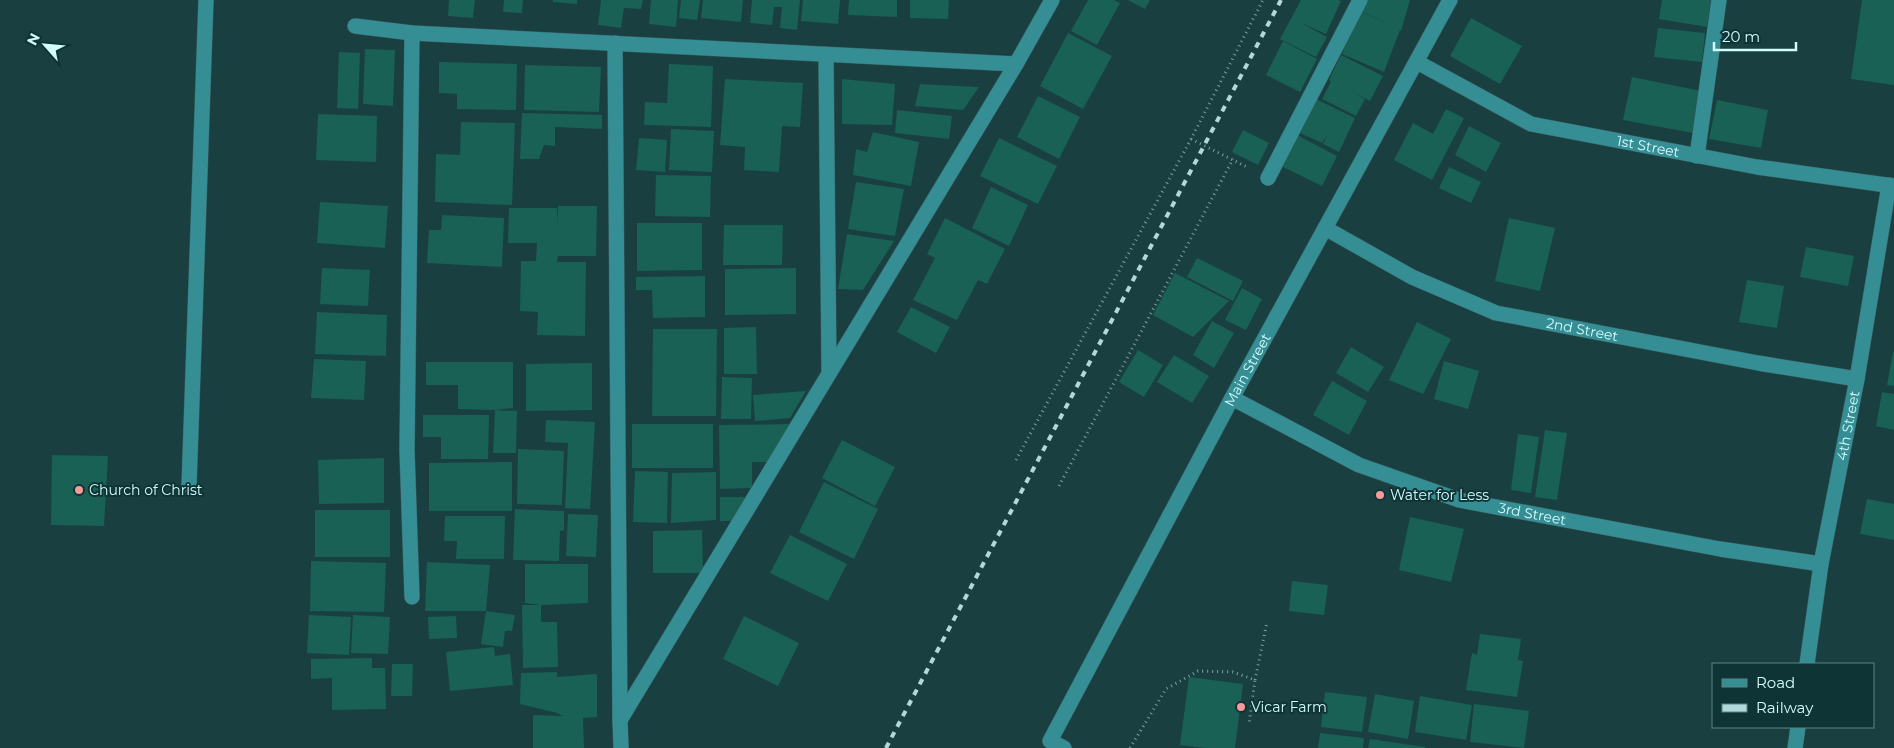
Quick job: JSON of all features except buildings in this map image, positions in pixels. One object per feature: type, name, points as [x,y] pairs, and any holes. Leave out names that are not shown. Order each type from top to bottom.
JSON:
[{"type":"street","points":[[189,486],[206,0]]},
{"type":"street","points":[[620,720],[1016,64],[1052,0]]},
{"type":"street","points":[[1268,178],[1360,0]]},
{"type":"street","name":"Main Street","points":[[1064,748],[1050,741],[1232,398],[1450,0]]},
{"type":"street","points":[[1697,156],[1719,0]]},
{"type":"street","points":[[355,26],[412,33],[1016,64]]},
{"type":"street","points":[[412,33],[407,450],[412,597]]},
{"type":"street","points":[[614,43],[621,748]]},
{"type":"street","points":[[826,55],[829,372]]},
{"type":"street","name":"1st Street","points":[[1417,62],[1531,124],[1757,167],[1892,185]]},
{"type":"street","name":"4th Street","points":[[1807,663],[1822,564],[1892,185]]},
{"type":"street","name":"2nd Street","points":[[1325,228],[1412,277],[1496,313],[1758,363],[1857,379]]},
{"type":"street","name":"3rd Street","points":[[1232,398],[1359,465],[1459,500],[1720,549],[1822,564]]},
{"type":"street","points":[[1795,748],[1798,728]]},
{"type":"path","points":[[1016,460],[1191,139],[1263,0]]},
{"type":"path","points":[[1191,139],[1268,178]]},
{"type":"path","points":[[1059,486],[1233,160]]},
{"type":"path","points":[[1249,724],[1255,680],[1267,622]]},
{"type":"path","points":[[1130,748],[1166,689],[1198,671],[1233,672],[1255,680]]},
{"type":"railway","points":[[886,748],[1281,0]]},
{"type":"place","name":"Church of Christ","points":[[79,490]]},
{"type":"place","name":"Water for Less","points":[[1380,495]]},
{"type":"place","name":"Vicar Farm","points":[[1241,707]]}]
